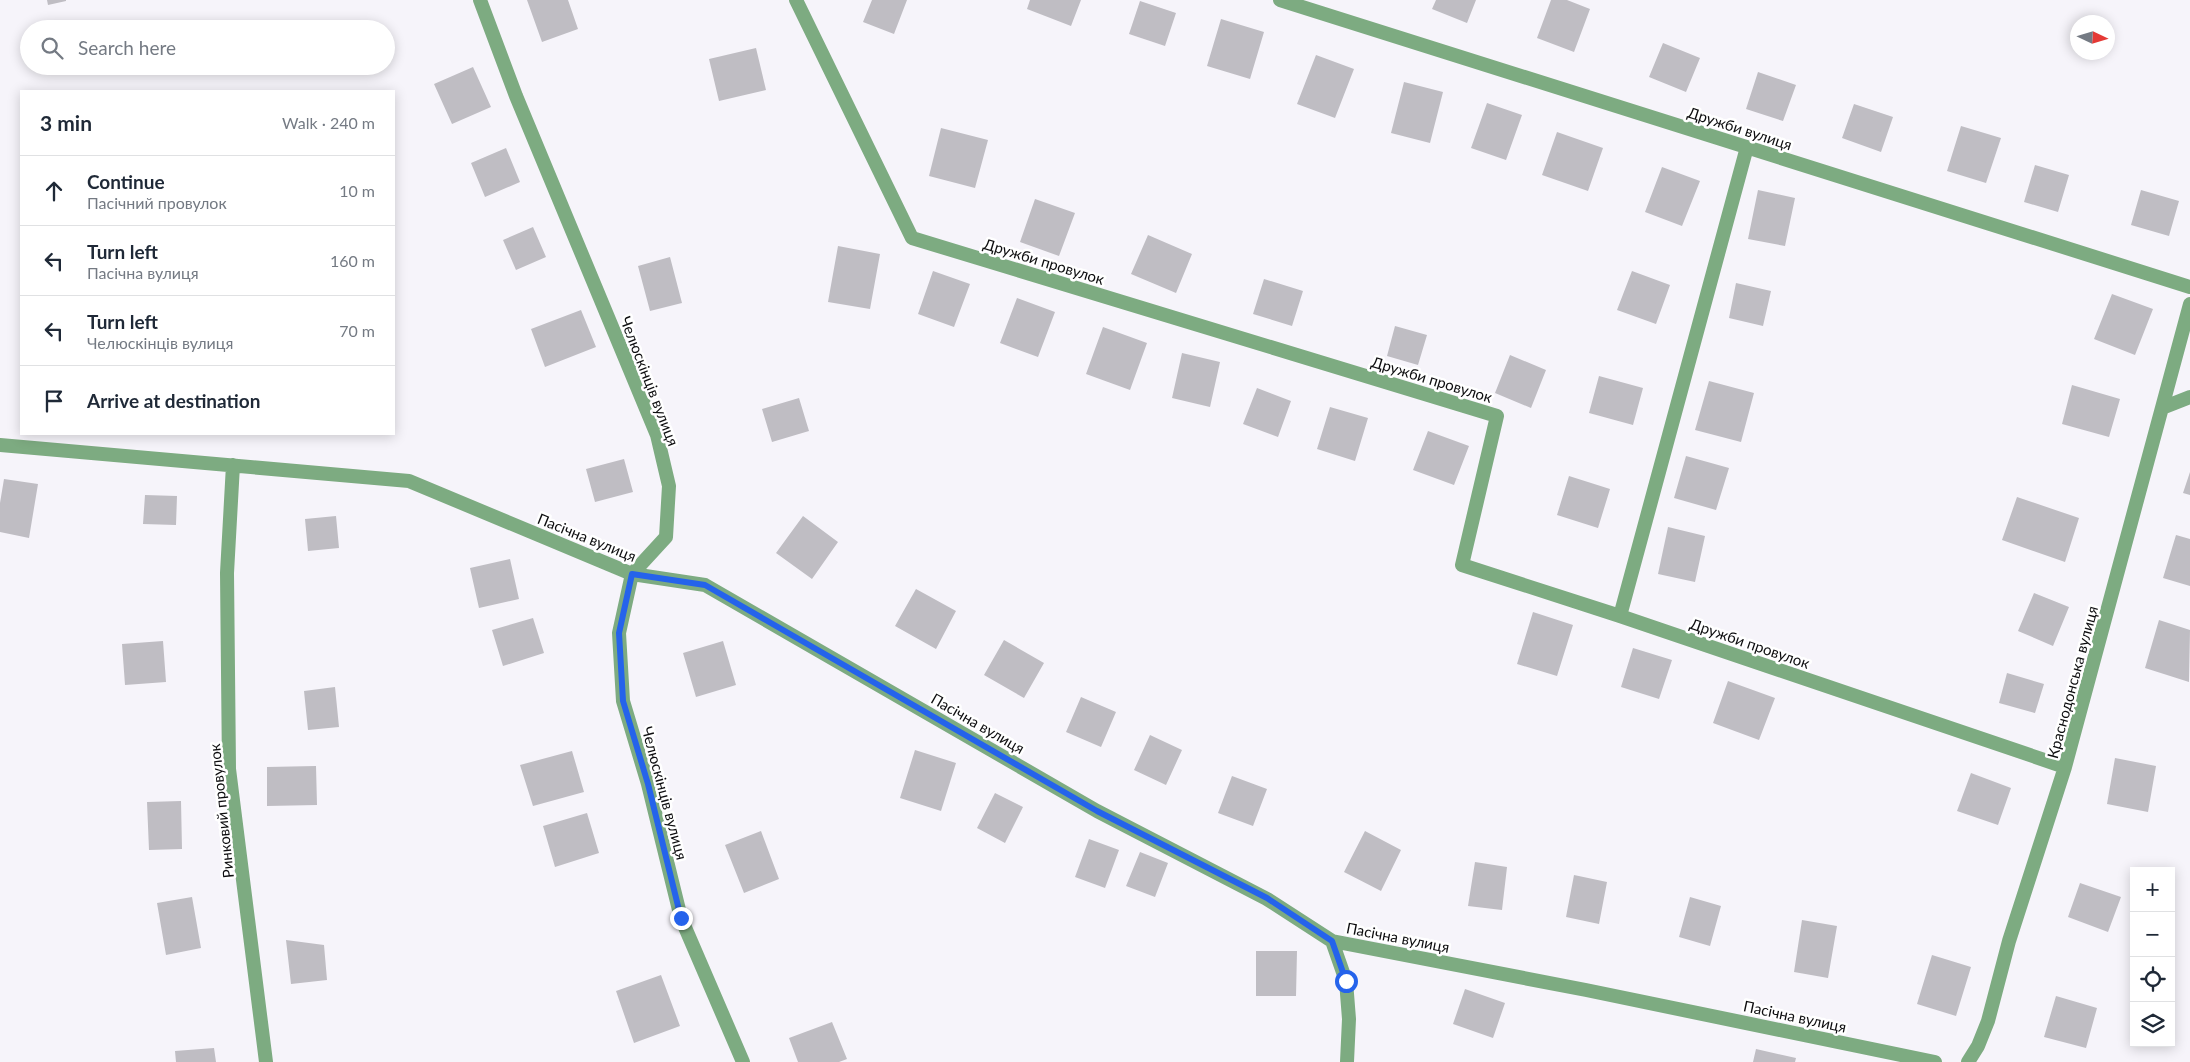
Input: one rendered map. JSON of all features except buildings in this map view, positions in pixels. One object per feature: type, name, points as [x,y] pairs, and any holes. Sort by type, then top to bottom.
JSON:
[{"type":"street","name":"Челюскінців вулиця","points":[[480,0],[516,96],[657,434],[669,486],[666,537],[632,574],[619,633],[623,701],[648,784],[681,918],[742,1062]]},
{"type":"street","name":"Дружби провулок","points":[[796,0],[912,238],[1497,416],[1462,565],[1620,616],[2065,767]]},
{"type":"street","name":"Дружби вулиця","points":[[1280,0],[2190,287]]},
{"type":"street","points":[[1620,616],[1747,148]]},
{"type":"street","name":"Краснодонська вулиця","points":[[1968,1062],[1978,1046],[1988,1021],[2010,941],[2065,767],[2190,304]]},
{"type":"street","points":[[2162,408],[2190,397]]},
{"type":"street","name":"Пасічна вулиця","points":[[0,445],[410,481],[632,574],[705,585],[1097,811],[1267,898],[1332,941],[1586,990],[1936,1062]]},
{"type":"street","name":"Ринковий провулок","points":[[233,465],[228,572],[230,769],[266,1062]]},
{"type":"street","points":[[1332,941],[1346,981],[1349,1019],[1347,1062]]},
{"type":"route","points":[[681,918],[648,784],[623,701],[619,633],[632,574],[705,585],[1097,811],[1267,898],[1332,941],[1346,981]]}]
